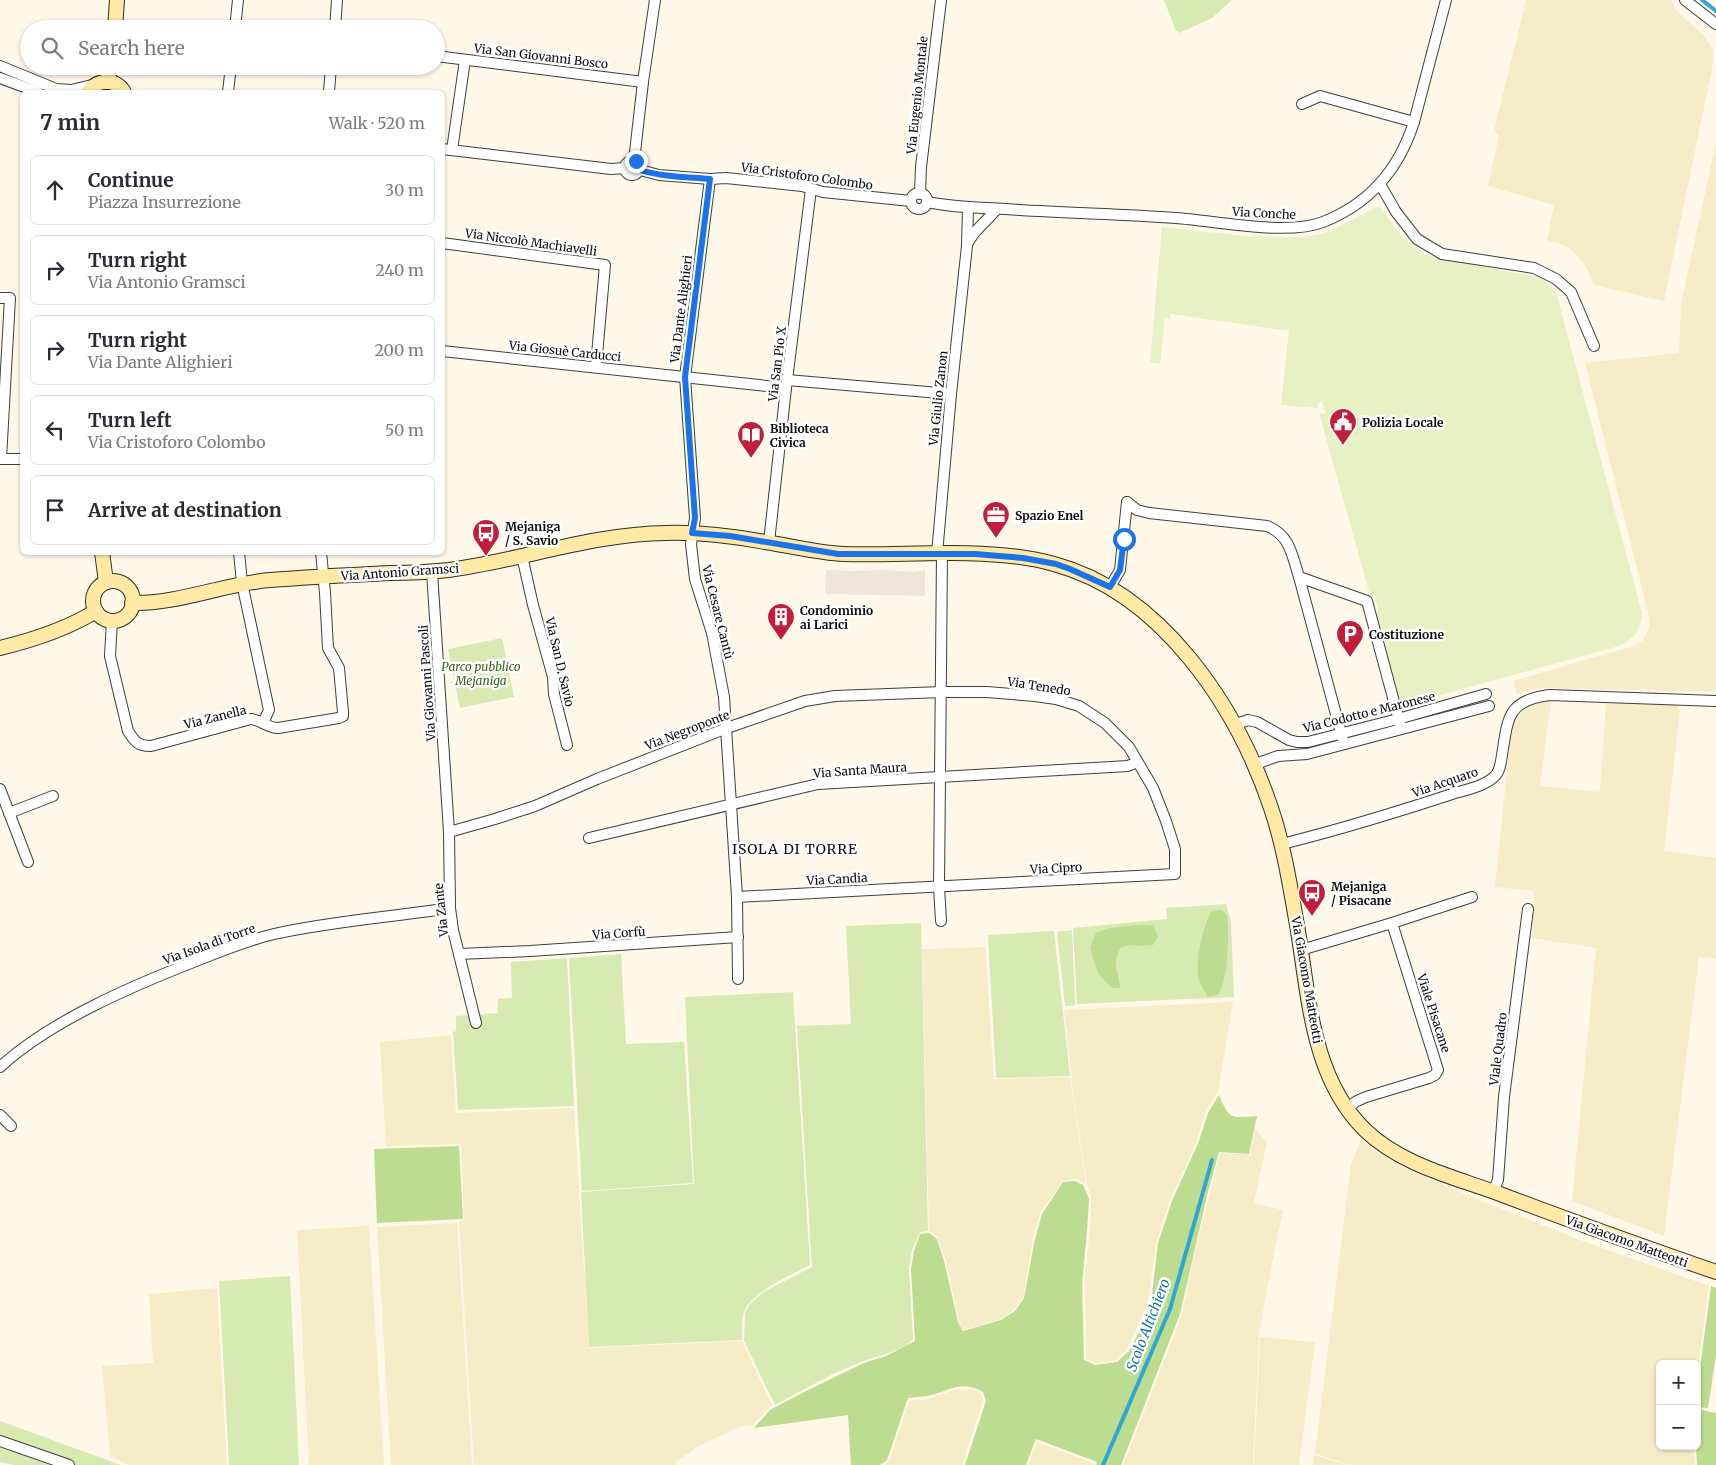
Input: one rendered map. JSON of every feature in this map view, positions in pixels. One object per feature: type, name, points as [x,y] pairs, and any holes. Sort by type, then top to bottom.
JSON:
[{"type":"main road","points":[[116,20],[117,0]]},
{"type":"main road","points":[[103,82],[106,75]]},
{"type":"main road","points":[[90,90],[103,82],[118,86],[122,90]]},
{"type":"main road","name":"Via Antonio Gramsci","points":[[132,603],[150,603],[242,583],[450,570],[612,537],[639,534],[692,533],[730,536],[838,554],[1008,556],[1038,560],[1070,569],[1110,587]]},
{"type":"main road","points":[[102,555],[106,582]]},
{"type":"main road","points":[[116,581],[125,585],[131,593],[132,603],[131,608],[123,617],[112,620],[104,618],[96,611],[93,605],[94,594],[106,582],[116,581]]},
{"type":"main road","name":"Via Giacomo Matteotti","points":[[1110,587],[1149,616],[1181,649],[1202,675],[1234,725],[1253,765],[1271,809],[1282,844],[1317,1042],[1333,1085],[1346,1108],[1363,1128],[1378,1142],[1414,1162],[1716,1272]]},
{"type":"main road","points":[[0,648],[55,631],[96,611]]},
{"type":"street","points":[[236,20],[238,0]]},
{"type":"street","points":[[336,20],[337,0]]},
{"type":"street","points":[[634,161],[655,0]]},
{"type":"street","name":"Via Eugenio Montale","points":[[923,198],[926,120],[941,0]]},
{"type":"street","name":"Via Conche","points":[[968,207],[1177,218],[1227,224],[1297,227],[1322,222],[1338,216],[1358,205],[1380,184],[1401,154],[1408,140],[1446,0]]},
{"type":"street","points":[[1685,0],[1716,24]]},
{"type":"street","name":"Via San Giovanni Bosco","points":[[445,57],[643,82]]},
{"type":"street","points":[[447,149],[465,60]]},
{"type":"street","points":[[0,66],[20,74]]},
{"type":"street","points":[[22,75],[56,89],[71,90],[103,82]]},
{"type":"street","points":[[228,90],[230,75]]},
{"type":"street","points":[[329,90],[330,75]]},
{"type":"street","points":[[0,78],[33,90]]},
{"type":"street","points":[[1302,104],[1320,96],[1414,122]]},
{"type":"street","name":"Via Cristoforo Colombo","points":[[447,149],[611,169],[625,168],[626,173],[633,176],[640,170],[659,175],[710,179],[726,178],[802,186],[823,192],[911,201],[915,194],[923,198]]},
{"type":"street","points":[[625,168],[628,162],[634,161],[640,165],[640,170]]},
{"type":"street","name":"Via Dante Alighieri","points":[[692,533],[695,518],[685,376],[710,179]]},
{"type":"street","points":[[1380,184],[1396,212],[1417,240],[1442,254],[1534,268],[1556,279],[1571,292],[1594,346]]},
{"type":"street","name":"Via San Pio X","points":[[769,542],[786,384],[812,189]]},
{"type":"street","points":[[923,198],[968,207]]},
{"type":"street","name":"Via Giulio Zanon","points":[[942,692],[940,554],[951,394],[967,246],[968,207]]},
{"type":"street","name":"Via Giulio Zanon","points":[[967,246],[974,233],[997,209]]},
{"type":"street","name":"Via Niccolò Machiavelli","points":[[445,243],[605,266],[596,366]]},
{"type":"street","points":[[0,298],[10,298],[0,459],[20,459]]},
{"type":"street","name":"Via Giosuè Carducci","points":[[445,351],[685,376],[951,394]]},
{"type":"street","points":[[1110,587],[1120,570],[1128,502],[1137,510],[1149,513],[1267,526],[1277,530],[1288,544],[1299,577],[1342,739]]},
{"type":"street","name":"Via Cesare Cantù","points":[[692,533],[690,544],[695,579],[712,633],[724,697],[726,728]]},
{"type":"street","points":[[239,555],[242,583],[269,710],[263,722]]},
{"type":"street","points":[[321,555],[323,577]]},
{"type":"street","name":"Via San D. Savio","points":[[522,556],[533,606],[553,677],[554,694],[567,745]]},
{"type":"street","name":"Via Giovanni Pascoli","points":[[432,572],[447,793]]},
{"type":"street","name":"Via Zanella","points":[[112,620],[110,656],[128,731],[134,740],[142,746],[151,746],[251,719],[263,722],[271,728],[278,728],[343,716],[339,668],[328,648],[323,577]]},
{"type":"street","points":[[1299,577],[1367,601],[1400,724]]},
{"type":"street","points":[[940,920],[940,701],[942,692]]},
{"type":"street","name":"Via Negroponte","points":[[449,832],[495,820],[535,806],[596,779],[726,728],[813,700],[835,696],[942,692]]},
{"type":"street","name":"Via Tenedo","points":[[942,692],[987,692],[1035,696],[1078,706],[1105,723],[1129,747],[1153,788],[1175,848],[1175,874]]},
{"type":"street","name":"Via Codotto e Maronese","points":[[1400,724],[1486,694]]},
{"type":"street","name":"Via Acquaro","points":[[1282,844],[1420,804],[1484,783],[1496,776],[1500,767],[1508,721],[1512,711],[1528,700],[1550,695],[1716,701]]},
{"type":"street","name":"Via Codotto e Maronese","points":[[1253,765],[1273,757],[1307,754],[1342,739],[1400,724],[1489,706]]},
{"type":"street","name":"Via Codotto e Maronese","points":[[1234,725],[1248,720],[1257,722],[1296,742],[1342,739]]},
{"type":"street","points":[[726,728],[737,897],[738,979]]},
{"type":"street","name":"Via Santa Maura","points":[[589,838],[818,784],[1128,766],[1137,762]]},
{"type":"street","points":[[0,789],[28,862]]},
{"type":"street","name":"Via Zante","points":[[447,793],[450,908],[453,930],[476,1023]]},
{"type":"street","points":[[9,813],[53,796]]},
{"type":"street","name":"Via Cipro","points":[[939,887],[1175,874]]},
{"type":"street","name":"Via Candia","points":[[737,897],[939,887]]},
{"type":"street","points":[[1301,950],[1392,924],[1472,897]]},
{"type":"street","name":"Via Isola di Torre","points":[[0,1067],[33,1042],[98,1004],[158,976],[224,950],[271,935],[299,929],[450,908]]},
{"type":"street","name":"Viale Quadro","points":[[1493,1192],[1498,1180],[1504,1097],[1528,910]]},
{"type":"street","name":"Viale Pisacane","points":[[1346,1108],[1366,1097],[1429,1078],[1435,1075],[1438,1070],[1392,924]]},
{"type":"street","name":"Via Corfù","points":[[459,954],[738,937]]},
{"type":"street","points":[[0,1115],[12,1126]]},
{"type":"street","points":[[0,1441],[69,1465]]},
{"type":"shaded area","points":[[1526,0],[1671,0],[1676,10],[1704,36],[1713,49],[1713,64],[1664,301],[1594,285],[1586,267],[1577,255],[1564,245],[1547,240],[1554,205],[1488,186],[1499,135],[1494,131]]},
{"type":"shaded area","points":[[1716,142],[1716,692],[1541,688],[1517,694],[1513,681],[1630,647],[1642,641],[1648,631],[1650,620],[1585,363],[1679,353],[1681,304]]},
{"type":"shaded area","points":[[826,570],[915,572],[925,570],[925,596],[825,594]]},
{"type":"shaded area","points":[[1551,700],[1540,786],[1600,792],[1606,702],[1676,705],[1680,711],[1664,851],[1716,858],[1716,958],[1699,957],[1664,1236],[1572,1201],[1596,948],[1532,938],[1534,891],[1495,887],[1512,721],[1521,709],[1529,705]]},
{"type":"shaded area","points":[[985,947],[994,1079],[1070,1077],[1086,1184],[1076,1179],[1063,1181],[1040,1213],[1033,1238],[1023,1297],[1014,1310],[1001,1319],[963,1330],[959,1322],[946,1261],[938,1238],[929,1231],[922,949]]},
{"type":"shaded area","points":[[1233,1002],[1218,1092],[1205,1112],[1197,1141],[1170,1200],[1156,1243],[1148,1303],[1127,1349],[1116,1360],[1095,1363],[1086,1359],[1085,1275],[1091,1198],[1087,1184],[1073,1093],[1064,1010]]},
{"type":"shaded area","points":[[451,1035],[456,1113],[574,1108],[589,1348],[742,1341],[772,1405],[752,1425],[739,1427],[699,1446],[676,1462],[675,1465],[474,1465],[459,1221],[464,1220],[461,1144],[386,1146],[380,1042]]},
{"type":"shaded area","points":[[1255,1129],[1267,1142],[1254,1203],[1283,1210],[1259,1336],[1253,1465],[1123,1465],[1182,1315],[1192,1264],[1220,1153],[1250,1155]]},
{"type":"shaded area","points":[[1361,1139],[1376,1152],[1407,1169],[1479,1200],[1580,1240],[1709,1286],[1699,1360],[1656,1360],[1656,1450],[1693,1450],[1695,1465],[1351,1465],[1315,1454],[1351,1164]]},
{"type":"shaded area","points":[[457,1223],[472,1465],[391,1465],[377,1227]]},
{"type":"shaded area","points":[[369,1226],[384,1465],[309,1465],[297,1230]]},
{"type":"shaded area","points":[[217,1288],[227,1465],[129,1465],[110,1456],[102,1366],[153,1363],[149,1294]]},
{"type":"shaded area","points":[[1260,1337],[1315,1342],[1299,1465],[1254,1465]]},
{"type":"shaded area","points":[[972,1389],[981,1394],[983,1401],[962,1465],[885,1465],[889,1462],[909,1401],[928,1399],[954,1390]]},
{"type":"shaded area","points":[[1037,1442],[1095,1464],[1095,1465],[1028,1465]]},
{"type":"shaded area","points":[[1314,1455],[1347,1465],[1313,1465]]},
{"type":"green space","points":[[1164,0],[1232,0],[1212,18],[1179,33],[1176,31]]},
{"type":"green space","points":[[1379,206],[1403,237],[1426,254],[1435,258],[1538,277],[1556,292],[1642,613],[1636,633],[1619,646],[1400,706],[1376,614],[1378,609],[1374,595],[1370,595],[1319,413],[1326,414],[1322,401],[1319,402],[1317,408],[1281,405],[1289,331],[1171,314],[1170,319],[1165,318],[1160,364],[1150,362],[1162,227],[1244,236],[1302,237],[1326,233]]},
{"type":"green space","name":"Parco pubblico Mejaniga","points":[[502,638],[514,697],[460,708],[448,649]]},
{"type":"green space","points":[[1226,904],[1231,922],[1234,997],[1077,1004],[1073,928],[1167,919],[1166,908]]},
{"type":"green space","points":[[1222,910],[1227,915],[1228,923],[1226,968],[1222,988],[1218,995],[1208,997],[1198,975],[1200,946],[1205,926],[1212,911]]},
{"type":"green space","points":[[921,923],[928,1231],[920,1232],[912,1250],[909,1268],[913,1340],[896,1350],[840,1371],[775,1405],[744,1341],[745,1312],[750,1304],[765,1291],[812,1267],[797,1026],[851,1024],[846,926]]},
{"type":"green space","points":[[1153,925],[1158,936],[1153,945],[1121,947],[1116,958],[1120,988],[1112,988],[1098,973],[1090,948],[1096,933],[1110,928]]},
{"type":"green space","points":[[1072,930],[1075,1005],[1065,1006],[1057,932]]},
{"type":"green space","points":[[1054,931],[1070,1076],[996,1078],[988,935]]},
{"type":"green space","points":[[621,954],[626,1044],[684,1042],[693,1183],[582,1191],[569,958]]},
{"type":"green space","points":[[567,958],[574,1106],[458,1110],[453,1032],[456,1031],[456,1016],[498,1013],[498,999],[512,998],[511,962]]},
{"type":"green space","points":[[793,992],[810,1265],[772,1285],[754,1298],[744,1312],[742,1319],[742,1340],[589,1347],[581,1192],[694,1184],[685,997]]},
{"type":"green space","points":[[1219,1095],[1232,1116],[1257,1116],[1249,1154],[1219,1152],[1180,1314],[1121,1465],[1096,1465],[1097,1462],[1036,1439],[1026,1465],[965,1465],[986,1401],[983,1392],[975,1388],[961,1386],[927,1396],[908,1398],[887,1460],[880,1465],[851,1465],[848,1415],[754,1428],[770,1410],[864,1363],[886,1356],[915,1341],[911,1269],[914,1251],[920,1234],[929,1233],[937,1239],[958,1322],[963,1331],[1001,1320],[1015,1311],[1024,1298],[1035,1239],[1042,1214],[1063,1182],[1075,1181],[1083,1185],[1089,1199],[1082,1285],[1084,1360],[1095,1365],[1117,1362],[1129,1351],[1151,1302],[1158,1243],[1172,1201],[1199,1141],[1208,1113]]},
{"type":"green space","points":[[459,1146],[463,1219],[377,1223],[374,1149]]},
{"type":"green space","points":[[290,1276],[299,1465],[229,1465],[219,1281]]},
{"type":"green space","points":[[1711,1286],[1716,1288],[1716,1355],[1708,1408],[1701,1407],[1701,1361]]},
{"type":"green space","points":[[1701,1410],[1716,1413],[1716,1465],[1697,1465],[1696,1450],[1701,1450]]},
{"type":"green space","points":[[0,1421],[121,1465],[13,1465],[1,1462]]},
{"type":"waterway","points":[[1702,0],[1716,11]]},
{"type":"waterway","name":"Scolo Altichiero","points":[[1103,1465],[1170,1309],[1212,1160]]},
{"type":"place","name":"Polizia Locale","points":[[1343,446]]},
{"type":"place","name":"Biblioteca Civica","points":[[751,459]]},
{"type":"place","name":"Spazio Enel","points":[[996,539]]},
{"type":"place","name":"Mejaniga / S. Savio","points":[[486,557]]},
{"type":"place","name":"Condominio ai Larici","points":[[781,641]]},
{"type":"place","name":"Costituzione","points":[[1350,658]]},
{"type":"place","name":"Mejaniga / Pisacane","points":[[1312,917]]},
{"type":"district","name":"ISOLA DI TORRE","points":[[795,849]]},
{"type":"route","points":[[636,161],[640,165],[640,170],[644,172],[710,179],[685,377],[695,518],[692,533],[730,536],[838,554],[975,554],[1008,556],[1056,564],[1110,587],[1120,570],[1124,539]]}]
